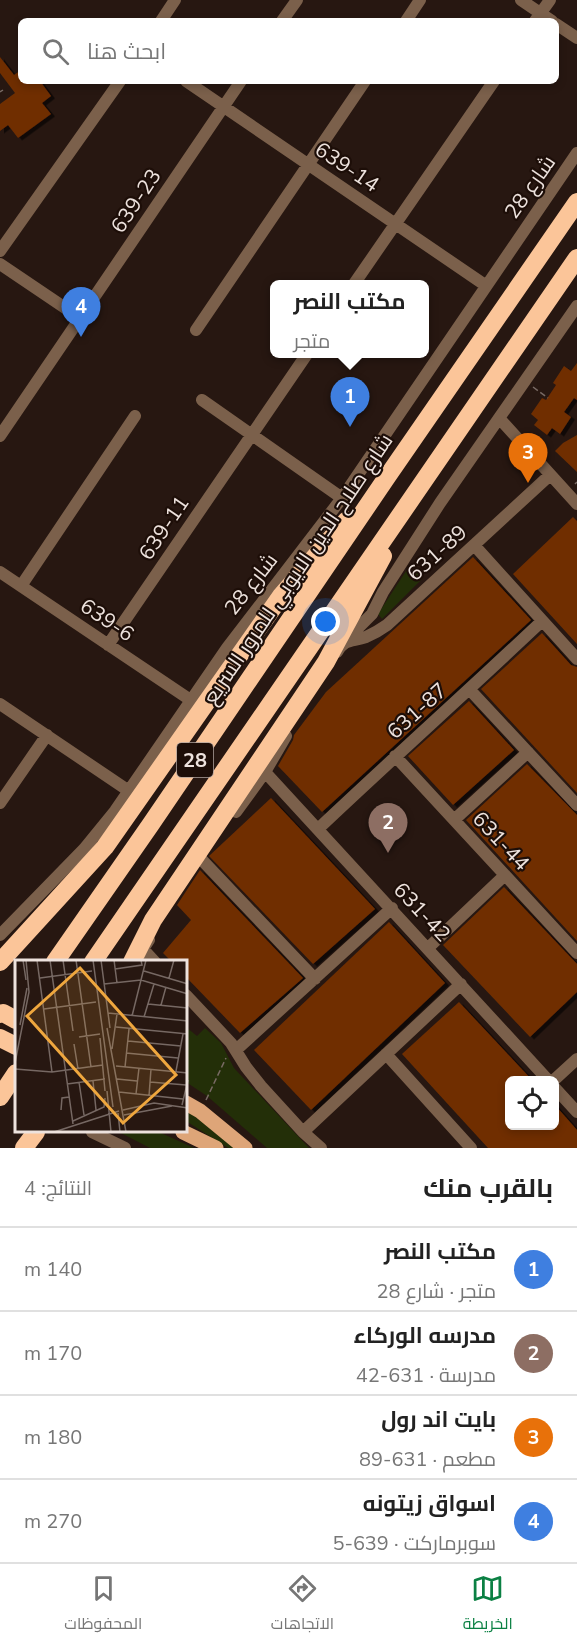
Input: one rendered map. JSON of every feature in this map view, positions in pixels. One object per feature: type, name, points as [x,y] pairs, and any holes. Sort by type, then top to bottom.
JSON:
[{"type":"highway","name":"شارع صلاح الدين الايوبي للمرور السريع","points":[[56,960],[577,202]]},
{"type":"highway","name":"28","points":[[94,960],[577,258]]},
{"type":"highway","points":[[0,962],[4,946],[105,847],[281,596],[316,554],[387,477]]},
{"type":"highway","points":[[137,956],[153,920],[326,662],[414,496]]},
{"type":"highway","points":[[0,1038],[15,1046]]},
{"type":"highway","points":[[0,1097],[15,1074]]},
{"type":"main road","points":[[188,1104],[200,1111],[245,1148]]},
{"type":"main road","points":[[187,1133],[216,1148]]},
{"type":"street","points":[[163,18],[175,0]]},
{"type":"street","points":[[284,18],[297,0]]},
{"type":"street","points":[[408,18],[420,0]]},
{"type":"street","points":[[521,0],[538,17],[550,0]]},
{"type":"street","points":[[559,26],[577,38]]},
{"type":"street","points":[[0,251],[118,84]]},
{"type":"street","name":"639-14","points":[[191,84],[485,285]]},
{"type":"street","name":"639-23","points":[[0,436],[239,84]]},
{"type":"street","points":[[196,330],[363,84]]},
{"type":"street","points":[[357,280],[492,84]]},
{"type":"street","name":"شارع 28","points":[[4,946],[100,831],[246,622],[342,498],[577,153]]},
{"type":"street","points":[[0,264],[80,318]]},
{"type":"street","points":[[326,662],[372,614],[392,577],[577,306]]},
{"type":"street","name":"639-11","points":[[108,645],[304,358]]},
{"type":"street","points":[[202,400],[342,498]]},
{"type":"street","points":[[21,586],[135,416]]},
{"type":"street","points":[[499,418],[577,504]]},
{"type":"street","name":"631-89","points":[[341,645],[351,640],[367,637],[387,625],[550,475]]},
{"type":"street","points":[[474,545],[577,659]]},
{"type":"street","name":"639-6","points":[[0,572],[192,701]]},
{"type":"street","name":"631-87","points":[[318,829],[542,621]]},
{"type":"street","points":[[137,956],[201,859],[265,772],[341,645]]},
{"type":"street","points":[[470,690],[577,805]]},
{"type":"street","points":[[0,704],[129,791]]},
{"type":"street","points":[[0,803],[47,735]]},
{"type":"street","points":[[454,820],[528,752]]},
{"type":"street","name":"631-44","points":[[395,756],[577,953]]},
{"type":"street","name":"631-42","points":[[265,772],[544,1076]]},
{"type":"street","points":[[201,859],[315,979]]},
{"type":"street","points":[[428,948],[505,875]]},
{"type":"street","points":[[236,1050],[392,908]]},
{"type":"street","points":[[303,1132],[461,984]]},
{"type":"street","points":[[188,997],[231,1043],[261,1086],[303,1132],[321,1148]]},
{"type":"street","points":[[386,1054],[471,1148]]},
{"type":"street","points":[[558,1076],[577,1059]]},
{"type":"street","points":[[559,1092],[577,1112]]},
{"type":"street","points":[[96,1133],[125,1148]]},
{"type":"path","points":[[524,382],[548,398]]},
{"type":"path","points":[[200,1111],[226,1058],[236,1050]]},
{"type":"green space","points":[[410,565],[423,578],[382,619],[378,614]]},
{"type":"green space","points":[[205,1028],[221,1043],[234,1068],[309,1148],[267,1148],[207,1096],[188,1083],[188,1029],[197,1036]]},
{"type":"green space","points":[[188,1111],[236,1148],[228,1148],[188,1122]]},
{"type":"green space","points":[[121,1133],[161,1133],[194,1148],[150,1148]]},
{"type":"building","points":[[0,57],[14,75],[18,72],[18,84],[42,84],[51,96],[42,103],[51,114],[18,138],[8,125],[0,131],[0,104],[15,93],[0,73]]},
{"type":"building","points":[[577,363],[577,400],[574,398],[564,412],[571,417],[560,434],[552,428],[547,435],[534,425],[538,420],[531,414],[542,398],[546,400],[556,385],[553,383],[564,366],[571,371]]},
{"type":"building","points":[[577,435],[577,472],[555,451]]},
{"type":"building","points":[[573,517],[577,521],[577,644],[513,574]]},
{"type":"building","points":[[473,557],[531,620],[322,812],[278,766],[294,735],[326,692]]},
{"type":"building","points":[[542,633],[571,665],[577,667],[577,793],[481,689]]},
{"type":"building","points":[[469,701],[514,750],[453,805],[408,756]]},
{"type":"building","points":[[527,764],[577,815],[577,941],[466,820]]},
{"type":"building","points":[[271,798],[375,909],[313,964],[209,856]]},
{"type":"building","points":[[200,870],[303,978],[240,1033],[188,979],[188,960],[170,960],[163,953],[191,920],[177,905]]},
{"type":"building","points":[[504,887],[577,964],[577,992],[530,1037],[443,945]]},
{"type":"building","points":[[389,922],[445,983],[311,1110],[254,1050]]},
{"type":"building","points":[[459,1002],[528,1076],[505,1076],[505,1130],[559,1130],[559,1110],[577,1130],[577,1148],[488,1148],[402,1054]]},
{"type":"place","name":"اسواق زيتونه","points":[[81,337]]},
{"type":"place","name":"مكتب النصر","points":[[350,427]]},
{"type":"place","name":"بايت اند رول","points":[[528,483]]},
{"type":"place","name":"مدرسه الوركاء","points":[[388,853]]}]
